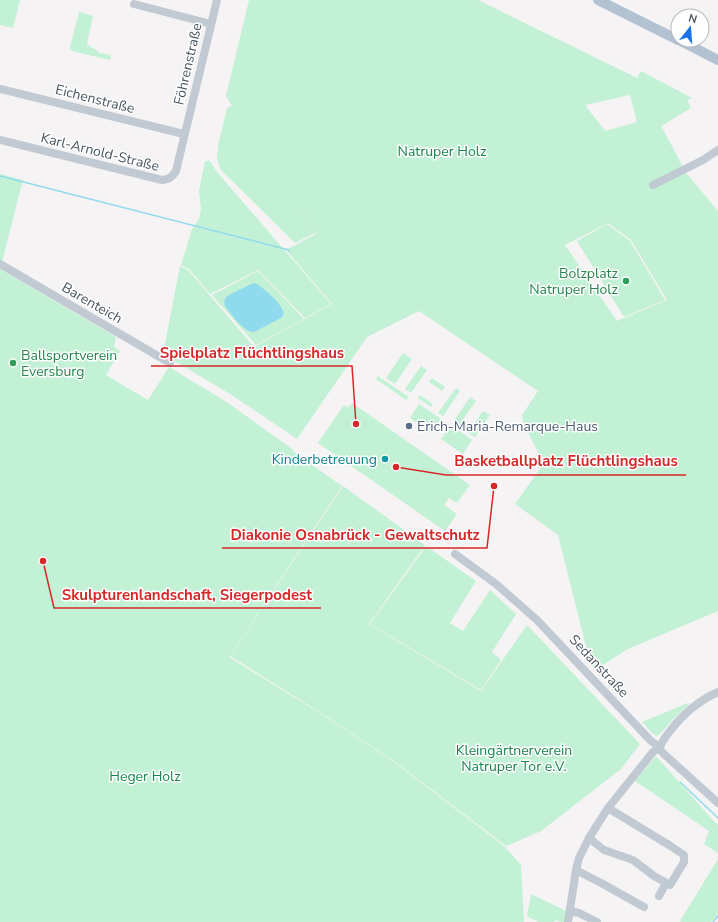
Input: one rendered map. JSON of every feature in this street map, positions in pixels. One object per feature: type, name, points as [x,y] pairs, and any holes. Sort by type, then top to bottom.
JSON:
[{"type":"main road","points":[[598,0],[670,36]]},
{"type":"main road","points":[[612,0],[670,29]]},
{"type":"main road","points":[[694,48],[718,60]]},
{"type":"street","name":"Föhrenstraße","points":[[184,134],[217,0]]},
{"type":"street","points":[[134,4],[211,24]]},
{"type":"street","name":"Eichenstraße","points":[[0,89],[184,134]]},
{"type":"street","name":"Karl-Arnold-Straße","points":[[0,140],[162,180],[169,180],[176,171],[184,134]]},
{"type":"street","points":[[653,185],[703,160],[718,150]]},
{"type":"street","name":"Barenteich","points":[[0,264],[170,363]]},
{"type":"street","name":"Sedanstraße","points":[[455,554],[496,584],[537,620],[651,741],[660,747],[660,750],[664,754],[718,803]]},
{"type":"street","points":[[568,922],[579,858],[589,838],[608,808],[653,752],[660,747],[662,740],[675,724],[698,703],[718,692]]},
{"type":"street","points":[[589,838],[604,850],[633,860],[654,876],[670,885],[684,862],[684,855],[608,808]]},
{"type":"street","points":[[576,870],[644,907]]},
{"type":"street","points":[[659,896],[666,883]]},
{"type":"street","points":[[570,911],[579,913],[597,922]]},
{"type":"green space","points":[[0,0],[20,0],[13,28],[0,25]]},
{"type":"green space","name":"Natruper Holz","points":[[249,0],[478,0],[637,78],[641,71],[692,98],[687,100],[691,108],[661,126],[687,174],[718,211],[718,611],[628,649],[595,670],[591,666],[558,535],[515,504],[542,466],[538,452],[524,425],[522,415],[538,391],[419,311],[367,337],[297,439],[230,394],[163,354],[180,266],[189,271],[254,347],[332,304],[286,250],[316,234],[301,210],[315,233],[295,243],[220,169],[217,159],[218,145],[227,108],[232,106],[226,96]],"holes":[[[630,95],[637,122],[605,131],[585,105]],[[608,223],[631,240],[667,300],[617,321],[565,245]]]},
{"type":"green space","points":[[79,12],[93,16],[87,44],[100,53],[111,55],[110,60],[72,51],[70,48]]},
{"type":"green space","points":[[205,161],[210,161],[217,172],[331,304],[305,318],[258,270],[210,294],[190,270],[181,265],[192,229],[199,219],[201,209],[199,191]]},
{"type":"green space","points":[[0,174],[23,180],[2,262],[0,261]]},
{"type":"green space","points":[[607,224],[630,241],[665,300],[624,317],[577,241]]},
{"type":"green space","name":"Heger Holz","points":[[0,269],[116,337],[114,347],[120,351],[106,375],[148,400],[169,367],[225,401],[342,486],[229,657],[323,715],[394,762],[504,846],[521,865],[524,922],[0,922]]},
{"type":"green space","points":[[258,271],[304,319],[256,345],[212,295]]},
{"type":"green space","points":[[403,353],[412,359],[395,384],[386,378]]},
{"type":"green space","points":[[421,366],[427,370],[411,393],[405,389]]},
{"type":"green space","points":[[378,376],[409,397],[406,400],[376,379]]},
{"type":"green space","points":[[432,378],[445,387],[442,391],[429,382]]},
{"type":"green space","points":[[456,388],[460,391],[443,416],[438,413]]},
{"type":"green space","points":[[420,395],[433,404],[431,407],[418,398]]},
{"type":"green space","points":[[470,397],[476,401],[459,425],[454,421]]},
{"type":"green space","points":[[352,403],[470,485],[457,503],[449,498],[444,505],[457,514],[445,531],[318,443],[344,405],[348,408]]},
{"type":"green space","points":[[419,404],[441,419],[431,433],[410,418]]},
{"type":"green space","points":[[483,411],[490,415],[475,437],[468,433]]},
{"type":"green space","points":[[451,425],[472,440],[463,454],[441,439]]},
{"type":"green space","name":"Kleingärtnerverein Natruper Tor e.V.","points":[[343,486],[425,545],[369,624],[481,691],[527,625],[640,744],[621,769],[541,831],[506,846],[395,762],[230,656]]},
{"type":"green space","points":[[426,546],[476,581],[450,623],[463,631],[490,590],[516,614],[492,652],[501,660],[481,690],[370,624]]},
{"type":"green space","points":[[688,703],[689,704],[658,736],[654,735],[642,722]]},
{"type":"green space","points":[[656,756],[718,825],[718,853],[704,844],[709,831],[635,781]]},
{"type":"green space","points":[[718,859],[718,915],[711,922],[681,922],[680,921]]},
{"type":"green space","points":[[531,894],[566,911],[565,922],[555,920],[554,922],[538,922],[527,916]]},
{"type":"water","points":[[255,283],[280,305],[283,316],[254,332],[241,326],[225,306],[224,302],[227,296]]},
{"type":"waterway","points":[[0,176],[289,250]]},
{"type":"waterway","points":[[680,782],[718,818]]},
{"type":"waterway","points":[[713,922],[718,916]]},
{"type":"place","name":"Bolzplatz Natruper Holz","points":[[626,281]]},
{"type":"place","name":"Ballsportverein Eversburg","points":[[13,363]]},
{"type":"place","name":"Spielplatz Flüchtlingshaus","points":[[356,424]]},
{"type":"place","name":"Erich-Maria-Remarque-Haus","points":[[409,426]]},
{"type":"place","name":"Kinderbetreuung","points":[[385,459]]},
{"type":"place","name":"Basketballplatz Flüchtlingshaus","points":[[396,467]]},
{"type":"place","name":"Diakonie Osnabrück - Gewaltschutz","points":[[494,486]]},
{"type":"place","name":"Skulpturenlandschaft, Siegerpodest","points":[[43,561]]}]
